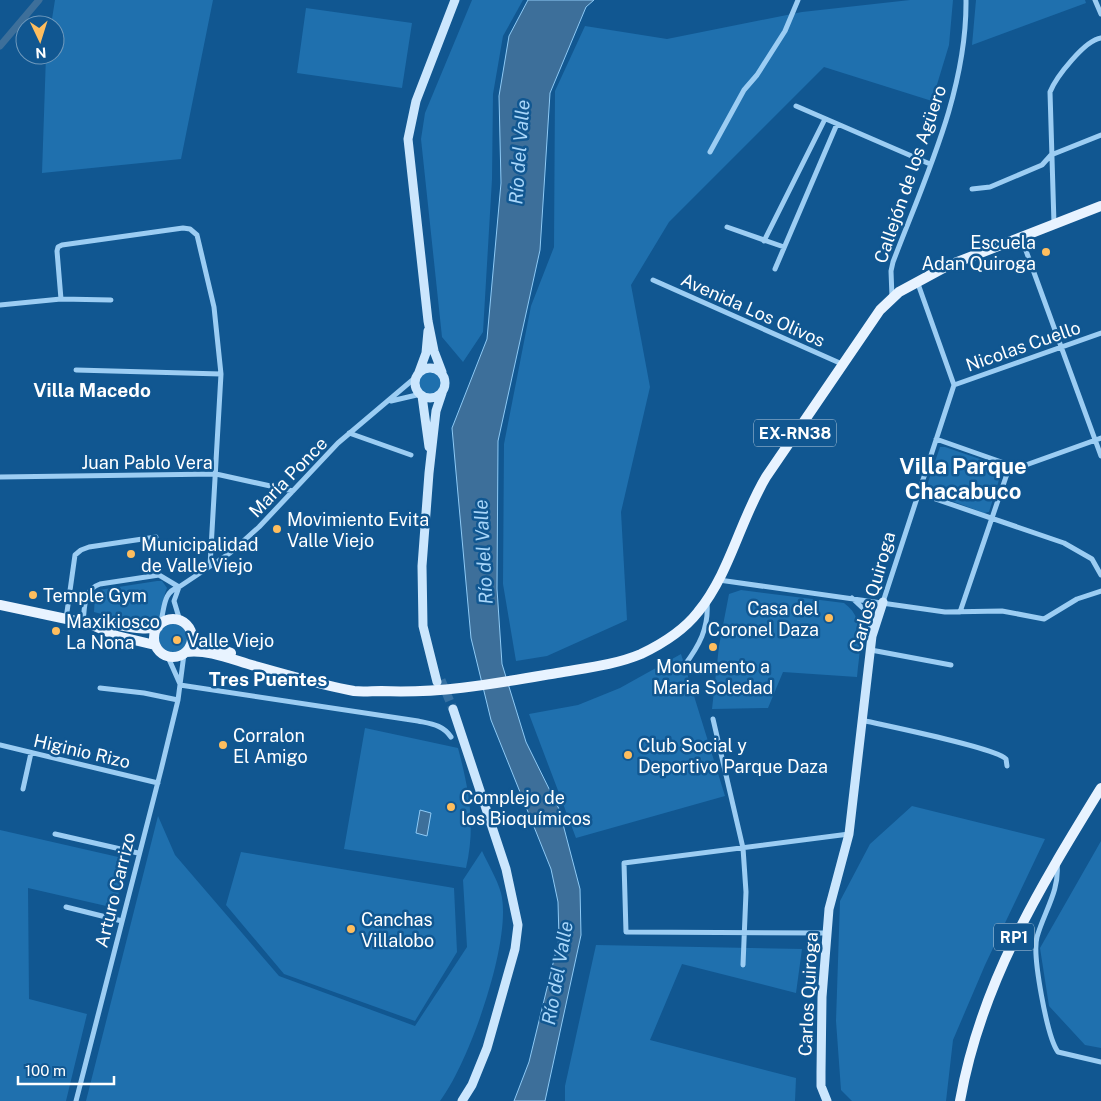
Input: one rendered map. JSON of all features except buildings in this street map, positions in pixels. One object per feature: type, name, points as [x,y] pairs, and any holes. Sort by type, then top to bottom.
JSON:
[{"type":"main road","points":[[439,680],[425,638],[422,609],[423,534],[436,411],[446,383],[436,358],[428,321],[408,139],[416,101],[454,0]]},
{"type":"main road","name":"EX-RN38","points":[[168,657],[202,651],[287,675],[356,691],[411,693],[529,678],[601,665],[640,654],[672,636],[698,612],[707,600],[719,580],[759,488],[842,364],[880,310],[892,298],[917,281],[1101,206]]},
{"type":"main road","points":[[428,321],[426,353],[417,375],[416,388],[421,395],[428,426],[430,467]]},
{"type":"main road","points":[[417,375],[431,367],[442,372]]},
{"type":"main road","points":[[421,395],[433,398],[442,393]]},
{"type":"main road","name":"Carlos Quiroga","points":[[827,1101],[821,1086],[820,1072],[826,934],[831,896],[849,834],[872,636],[883,602]]},
{"type":"main road","points":[[0,605],[87,623],[117,636],[155,645]]},
{"type":"main road","points":[[87,623],[102,622],[142,629],[159,626],[170,620],[180,621]]},
{"type":"main road","name":"EX-RN38","points":[[180,621],[197,640],[234,654],[382,692]]},
{"type":"main road","points":[[159,626],[154,634],[155,645],[162,654],[168,657]]},
{"type":"main road","points":[[185,653],[190,647],[192,636]]},
{"type":"main road","points":[[452,711],[506,869],[518,925],[516,949],[487,1048],[472,1086],[462,1101]]},
{"type":"main road","name":"RP1","points":[[960,1101],[972,1049],[995,979],[1020,924],[1101,788]]},
{"type":"street","points":[[710,152],[740,95],[785,31],[798,0]]},
{"type":"street","name":"Callejón de los Agüero","points":[[892,298],[891,271],[893,262],[951,105],[963,43],[966,0]]},
{"type":"street","points":[[1096,0],[1101,14]]},
{"type":"street","points":[[1054,224],[1050,92],[1054,83],[1088,43],[1101,38]]},
{"type":"street","points":[[796,106],[930,164]]},
{"type":"street","points":[[764,241],[825,119]]},
{"type":"street","points":[[775,269],[837,124]]},
{"type":"street","points":[[972,189],[990,187],[1042,165],[1051,155],[1101,135]]},
{"type":"street","points":[[727,227],[784,247]]},
{"type":"street","points":[[61,299],[58,247],[182,228],[190,229],[197,235],[214,307],[221,374],[210,566]]},
{"type":"street","points":[[1021,237],[1061,348],[1098,439],[1101,456]]},
{"type":"street","name":"Avenida Los Olivos","points":[[653,280],[842,364]]},
{"type":"street","points":[[917,281],[954,385]]},
{"type":"street","points":[[0,305],[61,299],[111,300]]},
{"type":"street","name":"Nicolas Cuello","points":[[954,385],[1101,333]]},
{"type":"street","points":[[76,370],[221,374]]},
{"type":"street","name":"María Ponce","points":[[159,626],[167,595],[172,589],[179,587],[230,553],[252,533],[349,433],[390,401],[417,375]]},
{"type":"street","name":"Carlos Quiroga","points":[[883,602],[954,385]]},
{"type":"street","name":"María Ponce","points":[[390,401],[421,395]]},
{"type":"street","points":[[349,433],[411,455]]},
{"type":"street","points":[[936,439],[1010,465],[1023,466],[1098,439]]},
{"type":"street","points":[[960,612],[1010,465]]},
{"type":"street","name":"Juan Pablo Vera","points":[[0,477],[216,474],[293,491]]},
{"type":"street","points":[[918,493],[1064,543],[1086,554],[1096,564],[1101,575]]},
{"type":"street","points":[[66,619],[75,555],[89,547],[156,537]]},
{"type":"street","points":[[87,623],[87,593],[92,587],[100,584],[159,575],[179,587],[174,602],[180,621]]},
{"type":"street","points":[[719,580],[851,597],[927,610],[960,612],[1002,611],[1044,619],[1077,599],[1101,592]]},
{"type":"street","points":[[851,597],[867,612],[872,636]]},
{"type":"street","points":[[684,666],[697,649],[706,629],[707,600]]},
{"type":"street","points":[[870,650],[951,665]]},
{"type":"street","name":"Arturo Carrizo","points":[[76,1101],[138,853],[158,784],[178,700],[185,653]]},
{"type":"street","points":[[168,657],[180,685],[439,726],[451,737]]},
{"type":"street","points":[[100,688],[144,693],[178,700]]},
{"type":"street","points":[[713,719],[743,848],[746,892],[744,965]]},
{"type":"street","points":[[861,720],[953,741],[999,754],[1006,759],[1007,766]]},
{"type":"street","name":"Higinio Rizo","points":[[0,746],[158,784]]},
{"type":"street","points":[[23,790],[31,753]]},
{"type":"street","points":[[55,834],[138,853]]},
{"type":"street","points":[[826,934],[626,932],[624,863],[849,834]]},
{"type":"street","points":[[1057,860],[1056,885],[1035,948],[1044,1005],[1058,1052],[1101,1062]]},
{"type":"street","points":[[66,907],[122,921]]},
{"type":"shaded area","points":[[55,0],[213,0],[181,159],[42,173],[46,65],[65,65],[65,15],[53,15]]},
{"type":"shaded area","points":[[472,0],[523,0],[503,36],[493,94],[492,179],[483,332],[463,362],[442,337],[421,139],[425,113]]},
{"type":"shaded area","points":[[910,0],[953,0],[949,45],[932,101],[824,67],[669,222],[631,285],[650,387],[621,512],[627,620],[547,656],[516,661],[503,584],[504,444],[531,306],[554,247],[555,91],[585,26],[667,39],[802,12]]},
{"type":"shaded area","points":[[976,0],[1085,0],[1086,3],[972,45]]},
{"type":"shaded area","points":[[306,8],[412,23],[402,88],[297,73]]},
{"type":"shaded area","points":[[430,370],[439,374],[443,383],[439,392],[430,396],[421,392],[417,383],[421,374]]},
{"type":"shaded area","points":[[940,447],[945,447],[1003,467],[989,512],[984,513],[925,491]]},
{"type":"shaded area","points":[[162,581],[167,588],[160,616],[155,624],[123,623],[117,618],[94,612],[95,595],[99,590]]},
{"type":"shaded area","points":[[741,590],[844,603],[852,610],[859,627],[860,647],[857,677],[783,672],[768,708],[712,709],[719,646],[729,594]]},
{"type":"shaded area","points":[[173,624],[183,628],[187,638],[183,648],[173,652],[163,648],[159,638],[163,628]]},
{"type":"shaded area","name":"Club Social y Deportivo Parque Daza","points":[[681,654],[725,796],[576,838],[529,714],[578,705],[620,688]]},
{"type":"shaded area","name":"Complejo de los Bioquímicos","points":[[365,728],[458,748],[468,793],[471,822],[471,837],[466,868],[344,849]]},
{"type":"shaded area","points":[[912,806],[1045,839],[985,965],[953,1040],[946,1101],[852,1101],[841,1090],[836,1021],[840,901],[870,844]]},
{"type":"shaded area","points":[[158,816],[175,855],[279,976],[415,1026],[467,947],[463,880],[482,851],[501,893],[503,914],[501,940],[495,969],[475,1031],[451,1083],[440,1101],[86,1101]]},
{"type":"shaded area","points":[[0,830],[127,859],[115,908],[28,888],[29,999],[87,1014],[66,1101],[0,1101]]},
{"type":"shaded area","points":[[1101,841],[1101,1048],[1085,1045],[1049,1006],[1040,948]]},
{"type":"shaded area","name":"Canchas Villalobo","points":[[241,852],[454,888],[457,952],[415,1021],[284,974],[226,905]]},
{"type":"shaded area","points":[[596,945],[802,949],[796,993],[682,964],[650,1040],[796,1078],[795,1101],[565,1101],[565,1086]]},
{"type":"water","name":"Río del Valle","points":[[528,0],[594,0],[586,7],[550,93],[540,250],[498,441],[497,589],[502,664],[526,742],[559,809],[580,889],[581,935],[545,1101],[514,1101],[529,1062],[559,939],[558,902],[551,869],[491,720],[471,638],[452,428],[487,339],[501,183],[499,96],[509,36]]},
{"type":"water","points":[[420,810],[431,813],[427,836],[416,833]]},
{"type":"waterway","points":[[0,46],[39,0]]},
{"type":"tunnel","points":[[441,680],[453,709]]},
{"type":"place","name":"Escuela Adan Quiroga","points":[[1046,252]]},
{"type":"place","name":"Movimiento Evita Valle Viejo","points":[[277,529]]},
{"type":"place","name":"Municipalidad de Valle Viejo","points":[[131,554]]},
{"type":"place","name":"Temple Gym","points":[[33,595]]},
{"type":"place","name":"Casa del Coronel Daza","points":[[829,618]]},
{"type":"place","name":"Maxikiosco La Nona","points":[[56,631]]},
{"type":"place","name":"Valle Viejo","points":[[177,640]]},
{"type":"place","name":"Monumento a Maria Soledad","points":[[713,647]]},
{"type":"place","name":"Corralon El Amigo","points":[[223,745]]},
{"type":"place","name":"Club Social y Deportivo Parque Daza","points":[[628,755]]},
{"type":"place","name":"Complejo de los Bioquímicos","points":[[451,807]]},
{"type":"place","name":"Canchas Villalobo","points":[[351,929]]},
{"type":"district","name":"Villa Macedo","points":[[92,390]]},
{"type":"district","name":"Villa Parque Chacabuco","points":[[963,478]]},
{"type":"district","name":"Tres Puentes","points":[[268,679]]}]
